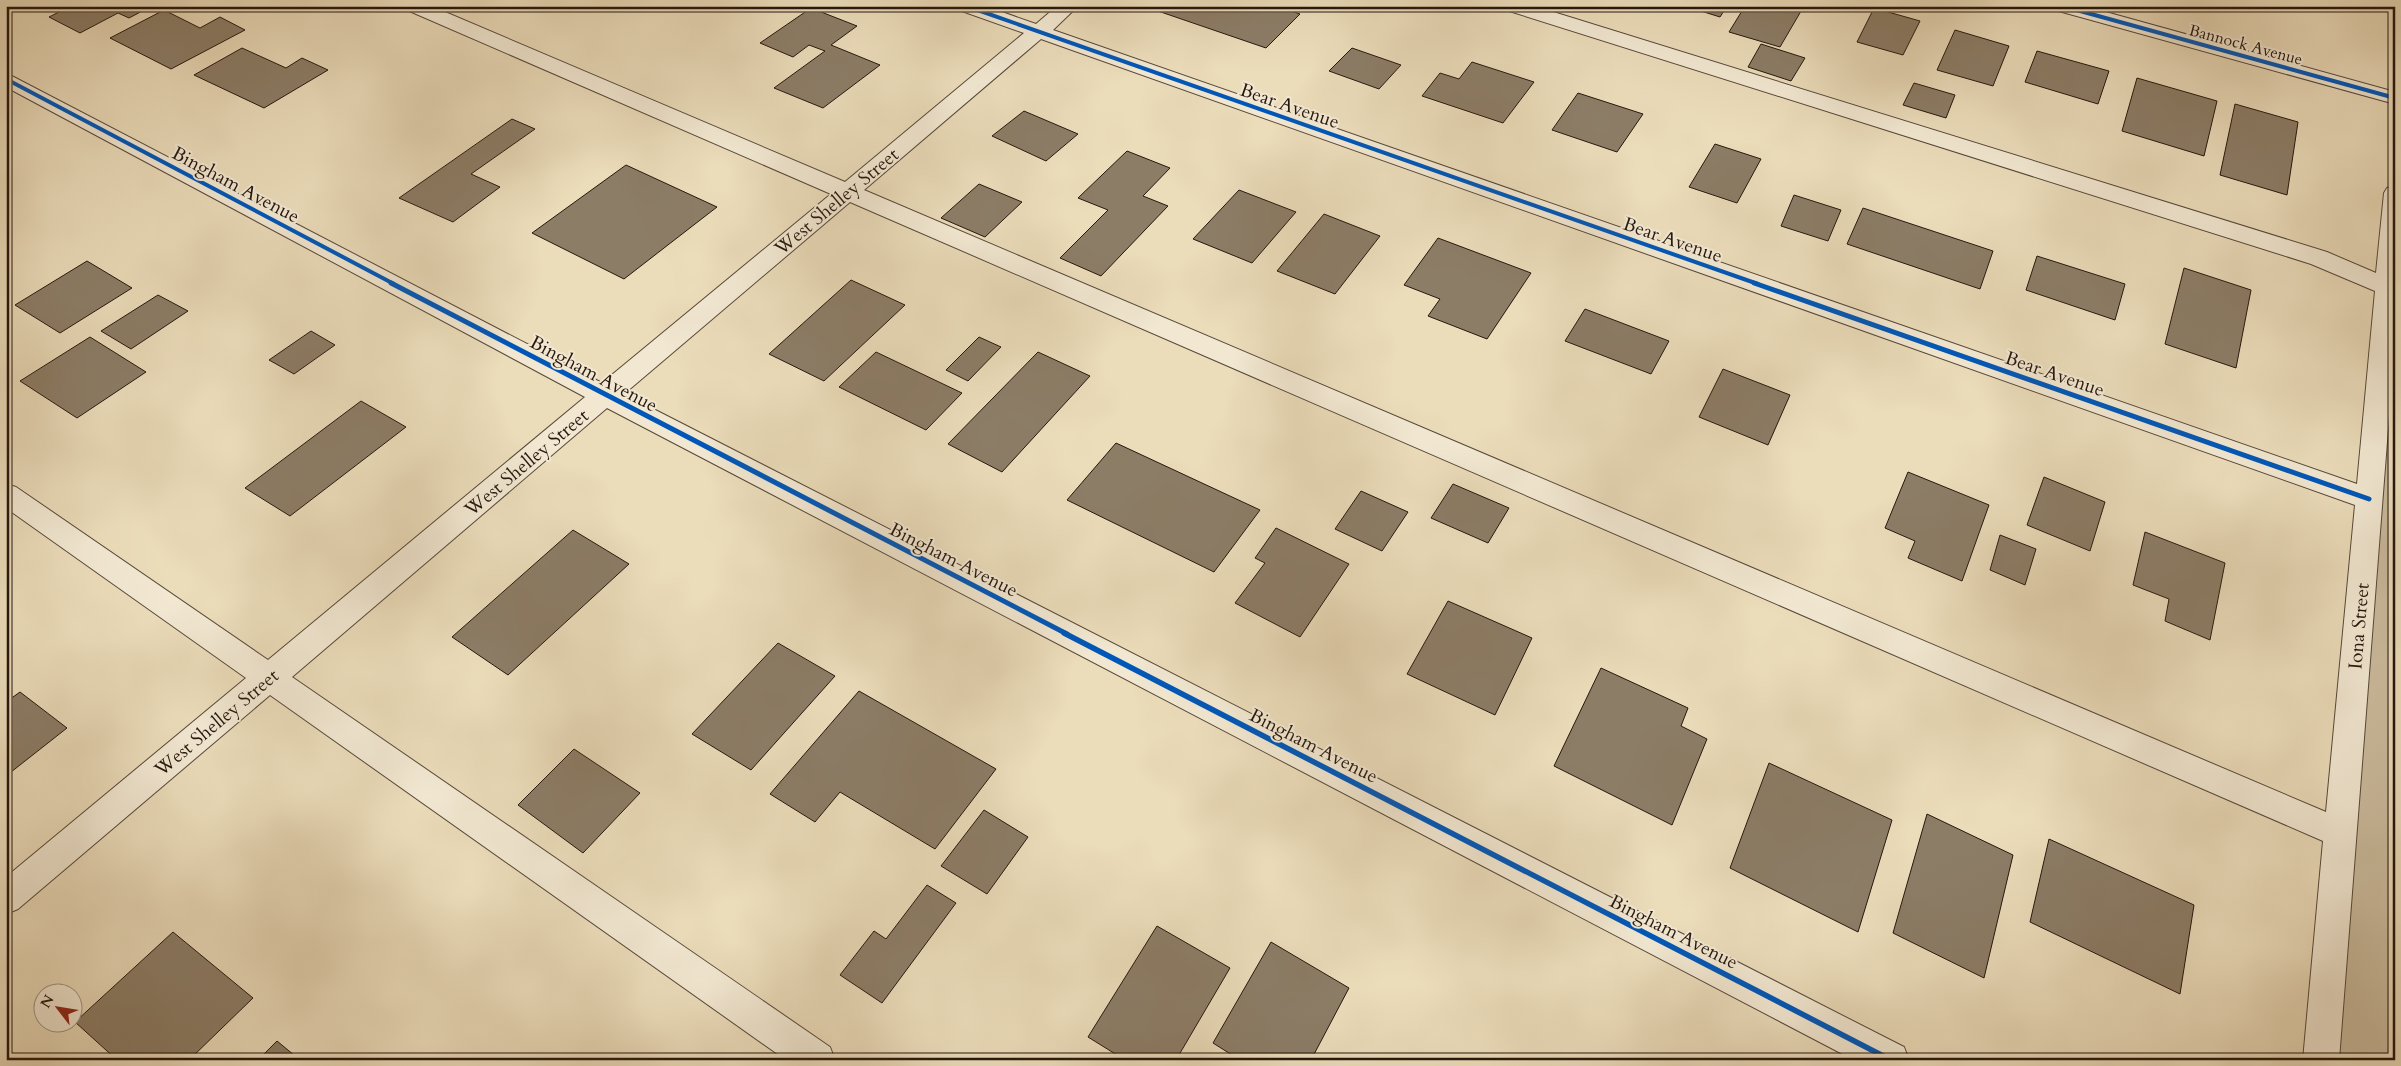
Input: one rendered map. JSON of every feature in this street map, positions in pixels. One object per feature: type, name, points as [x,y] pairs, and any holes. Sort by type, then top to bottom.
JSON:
[{"type":"street","points":[[414,6],[2340,833]]},
{"type":"street","name":"Bear Avenue","points":[[966,6],[2369,499]]},
{"type":"street","name":"West Shelley Street","points":[[6,898],[1069,6]]},
{"type":"street","points":[[1513,6],[2320,258],[2391,289]]},
{"type":"street","name":"Bannock Avenue","points":[[2062,6],[2395,98]]},
{"type":"street","name":"Bingham Avenue","points":[[6,79],[605,396],[1891,1060]]},
{"type":"street","name":"Iona Street","points":[[2321,1060],[2369,499],[2391,289],[2395,193]]},
{"type":"street","points":[[6,494],[817,1060]]},
{"type":"shaded area","points":[[2395,290],[2395,1060],[2321,1060]]},
{"type":"building","points":[[71,6],[152,6],[129,18],[118,13],[80,33],[49,17]]},
{"type":"building","points":[[1159,6],[1278,6],[1300,14],[1266,48],[1155,10]]},
{"type":"building","points":[[1685,6],[1727,6],[1720,17]]},
{"type":"building","points":[[1745,6],[1804,6],[1780,47],[1729,32]]},
{"type":"building","points":[[811,8],[857,26],[831,45],[880,65],[823,108],[774,88],[825,51],[809,45],[793,57],[760,43]]},
{"type":"building","points":[[1874,8],[1920,21],[1903,55],[1857,42]]},
{"type":"building","points":[[164,10],[200,28],[220,17],[245,30],[171,69],[110,38]]},
{"type":"building","points":[[1955,30],[2009,46],[1993,86],[1937,70]]},
{"type":"building","points":[[1761,44],[1805,58],[1791,81],[1748,67]]},
{"type":"building","points":[[242,48],[286,68],[302,58],[328,70],[264,108],[194,75]]},
{"type":"building","points":[[1352,48],[1401,65],[1379,89],[1329,71]]},
{"type":"building","points":[[2037,51],[2109,71],[2098,104],[2025,82]]},
{"type":"building","points":[[1472,62],[1534,82],[1503,123],[1422,96],[1440,73],[1459,79]]},
{"type":"building","points":[[2137,78],[2217,101],[2204,156],[2122,131]]},
{"type":"building","points":[[1914,83],[1955,95],[1946,118],[1903,105]]},
{"type":"building","points":[[1578,93],[1643,114],[1617,152],[1552,130]]},
{"type":"building","points":[[2235,104],[2298,122],[2287,195],[2220,175]]},
{"type":"building","points":[[1024,111],[1078,134],[1046,161],[992,136]]},
{"type":"building","points":[[512,119],[535,129],[471,174],[500,187],[453,222],[399,198]]},
{"type":"building","points":[[1715,144],[1761,159],[1737,203],[1689,187]]},
{"type":"building","points":[[1127,151],[1170,168],[1143,196],[1168,206],[1101,276],[1060,258],[1108,210],[1078,198]]},
{"type":"building","points":[[626,165],[717,207],[624,279],[532,233]]},
{"type":"building","points":[[979,184],[1022,202],[985,237],[941,218]]},
{"type":"building","points":[[1239,190],[1296,212],[1252,263],[1193,239]]},
{"type":"building","points":[[1794,195],[1841,210],[1828,241],[1781,226]]},
{"type":"building","points":[[1863,208],[1993,251],[1980,289],[1847,244]]},
{"type":"building","points":[[1324,214],[1380,236],[1335,294],[1277,271]]},
{"type":"building","points":[[1438,238],[1531,273],[1487,339],[1428,316],[1440,299],[1404,285]]},
{"type":"building","points":[[2037,256],[2125,284],[2115,320],[2026,290]]},
{"type":"building","points":[[87,261],[132,288],[60,333],[15,305]]},
{"type":"building","points":[[2184,268],[2251,290],[2236,368],[2165,344]]},
{"type":"building","points":[[851,280],[905,305],[824,381],[769,354]]},
{"type":"building","points":[[158,295],[188,311],[131,349],[101,331]]},
{"type":"building","points":[[1585,309],[1669,341],[1651,374],[1565,341]]},
{"type":"building","points":[[311,331],[335,345],[294,374],[269,360]]},
{"type":"building","points":[[90,337],[146,372],[77,418],[20,381]]},
{"type":"building","points":[[979,337],[1001,347],[968,381],[946,370]]},
{"type":"building","points":[[876,352],[962,393],[926,430],[839,387]]},
{"type":"building","points":[[1038,352],[1090,376],[1002,472],[948,444]]},
{"type":"building","points":[[1723,369],[1790,395],[1768,445],[1699,417]]},
{"type":"building","points":[[361,401],[406,427],[290,516],[245,488]]},
{"type":"building","points":[[1116,443],[1260,510],[1214,572],[1067,500]]},
{"type":"building","points":[[1908,472],[1989,505],[1962,581],[1908,558],[1915,541],[1885,528]]},
{"type":"building","points":[[2044,477],[2105,502],[2090,551],[2027,525]]},
{"type":"building","points":[[1453,484],[1509,508],[1488,543],[1431,518]]},
{"type":"building","points":[[1361,491],[1408,512],[1382,551],[1335,529]]},
{"type":"building","points":[[1276,528],[1349,564],[1300,637],[1235,603],[1265,563],[1255,558]]},
{"type":"building","points":[[573,530],[629,564],[508,675],[452,637]]},
{"type":"building","points":[[2145,532],[2225,563],[2210,640],[2165,621],[2169,599],[2133,585]]},
{"type":"building","points":[[2000,535],[2036,549],[2025,585],[1990,570]]},
{"type":"building","points":[[1448,601],[1532,638],[1495,715],[1407,674]]},
{"type":"building","points":[[778,643],[835,676],[751,770],[692,734]]},
{"type":"building","points":[[1601,668],[1688,708],[1681,726],[1707,739],[1672,825],[1554,766]]},
{"type":"building","points":[[859,691],[996,769],[935,849],[840,792],[815,822],[770,794]]},
{"type":"building","points":[[20,692],[67,728],[6,776],[6,702]]},
{"type":"building","points":[[574,749],[640,793],[583,853],[518,805]]},
{"type":"building","points":[[1769,763],[1892,820],[1858,932],[1730,868]]},
{"type":"building","points":[[984,810],[1028,837],[987,894],[941,866]]},
{"type":"building","points":[[1927,814],[2013,855],[1984,978],[1893,933]]},
{"type":"building","points":[[2049,839],[2194,905],[2180,994],[2030,922]]},
{"type":"building","points":[[927,885],[956,903],[882,1003],[840,975],[874,931],[886,939]]},
{"type":"building","points":[[1157,926],[1230,968],[1176,1060],[1125,1060],[1088,1037]]},
{"type":"building","points":[[173,932],[253,998],[189,1060],[117,1060],[82,1028],[82,1016]]},
{"type":"building","points":[[1271,942],[1349,988],[1311,1060],[1240,1060],[1213,1043]]},
{"type":"building","points":[[277,1041],[300,1060],[258,1060]]},
{"type":"cycle path","points":[[966,6],[2369,499]]},
{"type":"cycle path","points":[[2062,6],[2395,98]]},
{"type":"cycle path","points":[[6,79],[605,396],[1891,1060]]}]
